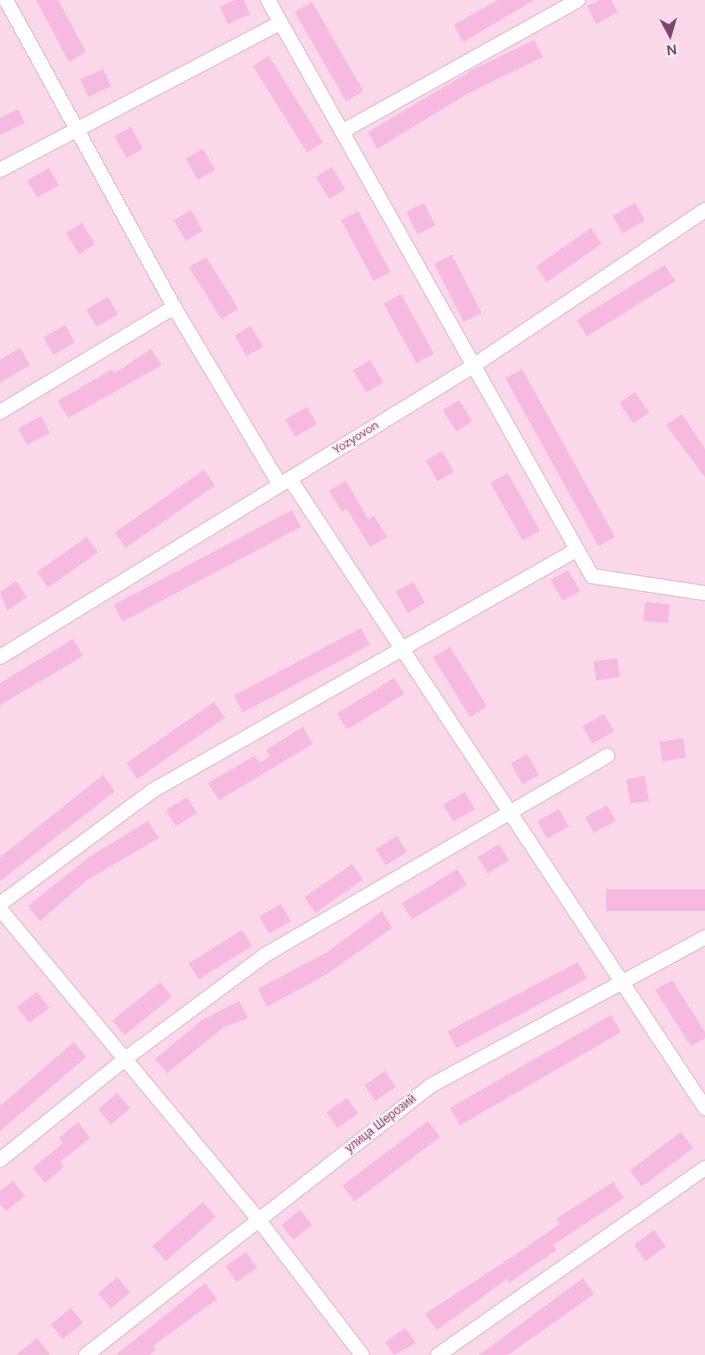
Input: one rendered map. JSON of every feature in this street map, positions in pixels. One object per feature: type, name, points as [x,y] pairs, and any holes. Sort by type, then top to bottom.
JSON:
[{"type":"street","points":[[6,0],[174,307],[285,482],[399,647],[705,1108]]},
{"type":"street","points":[[268,0],[344,131],[575,551],[598,578],[705,593]]},
{"type":"street","points":[[344,131],[578,0]]},
{"type":"street","points":[[0,170],[280,23]]},
{"type":"street","name":"Yozyovon","points":[[0,657],[473,366],[705,210]]},
{"type":"street","points":[[0,412],[174,307]]},
{"type":"street","points":[[0,904],[152,791],[399,647],[575,551]]},
{"type":"street","points":[[0,1160],[125,1059],[265,955],[508,811],[607,756]]},
{"type":"street","points":[[0,909],[258,1219],[362,1355]]},
{"type":"street","name":"улица Шерозий","points":[[86,1355],[430,1086],[705,937]]},
{"type":"street","points":[[438,1355],[705,1168]]},
{"type":"shaded area","points":[[0,0],[705,0],[705,1355],[0,1355]]},
{"type":"building","points":[[36,0],[58,0],[86,52],[69,62]]},
{"type":"building","points":[[234,0],[244,0],[250,14],[228,24],[220,7]]},
{"type":"building","points":[[498,0],[534,0],[463,42],[454,25]]},
{"type":"building","points":[[599,0],[611,0],[618,12],[596,24],[587,6]]},
{"type":"building","points":[[312,2],[364,91],[346,101],[295,12]]},
{"type":"building","points":[[534,40],[543,57],[467,94],[377,149],[368,132],[474,69]]},
{"type":"building","points":[[269,56],[323,143],[307,153],[253,66]]},
{"type":"building","points":[[103,69],[111,86],[88,97],[80,80]]},
{"type":"building","points":[[18,109],[25,123],[0,135],[0,118]]},
{"type":"building","points":[[131,127],[143,149],[127,158],[114,136]]},
{"type":"building","points":[[203,149],[215,170],[198,180],[186,159]]},
{"type":"building","points":[[332,167],[345,189],[329,199],[316,177]]},
{"type":"building","points":[[49,168],[59,185],[37,198],[27,181]]},
{"type":"building","points":[[424,203],[435,225],[418,234],[406,212]]},
{"type":"building","points":[[635,203],[645,220],[622,233],[612,216]]},
{"type":"building","points":[[191,210],[203,231],[186,241],[174,220]]},
{"type":"building","points":[[358,211],[390,272],[374,281],[341,220]]},
{"type":"building","points":[[82,223],[95,244],[79,254],[66,233]]},
{"type":"building","points":[[591,228],[602,244],[547,282],[536,266]]},
{"type":"building","points":[[452,255],[482,313],[464,322],[434,264]]},
{"type":"building","points":[[206,257],[238,309],[221,319],[189,268]]},
{"type":"building","points":[[665,265],[675,281],[587,336],[577,320]]},
{"type":"building","points":[[401,294],[434,353],[416,363],[384,304]]},
{"type":"building","points":[[108,297],[118,314],[96,327],[86,310]]},
{"type":"building","points":[[65,325],[75,342],[53,355],[43,338]]},
{"type":"building","points":[[251,326],[263,347],[247,356],[235,336]]},
{"type":"building","points":[[20,348],[30,365],[0,383],[0,360]]},
{"type":"building","points":[[151,349],[162,365],[68,418],[58,401],[112,369],[115,373]]},
{"type":"building","points":[[370,360],[383,382],[366,393],[353,370]]},
{"type":"building","points":[[522,369],[615,537],[598,546],[505,378]]},
{"type":"building","points":[[635,392],[649,413],[633,423],[619,403]]},
{"type":"building","points":[[459,400],[472,421],[456,431],[443,410]]},
{"type":"building","points":[[307,407],[317,424],[295,437],[285,420]]},
{"type":"building","points":[[682,414],[705,449],[705,477],[666,425]]},
{"type":"building","points":[[41,416],[50,433],[27,445],[18,428]]},
{"type":"building","points":[[442,451],[454,472],[438,481],[426,460]]},
{"type":"building","points":[[204,470],[215,486],[126,548],[115,533]]},
{"type":"building","points":[[508,473],[540,531],[523,540],[491,483]]},
{"type":"building","points":[[346,481],[368,519],[374,516],[387,537],[370,547],[347,509],[342,512],[329,491]]},
{"type":"building","points":[[292,510],[301,527],[123,622],[114,605]]},
{"type":"building","points":[[87,537],[98,553],[48,588],[37,572]]},
{"type":"building","points":[[568,570],[580,591],[563,601],[551,580]]},
{"type":"building","points":[[16,581],[27,597],[7,611],[0,592]]},
{"type":"building","points":[[413,582],[425,603],[408,613],[396,592]]},
{"type":"building","points":[[645,602],[670,604],[668,623],[643,621]]},
{"type":"building","points":[[361,628],[370,645],[243,712],[234,696]]},
{"type":"building","points":[[73,639],[83,656],[0,705],[0,683]]},
{"type":"building","points":[[450,647],[487,706],[470,717],[433,658]]},
{"type":"building","points":[[617,658],[620,677],[596,681],[593,662]]},
{"type":"building","points":[[394,678],[404,694],[347,730],[337,714]]},
{"type":"building","points":[[214,702],[225,718],[137,779],[126,763]]},
{"type":"building","points":[[604,714],[614,731],[592,744],[582,726]]},
{"type":"building","points":[[303,727],[313,744],[219,800],[208,783],[254,756],[260,763],[270,756],[266,750]]},
{"type":"building","points":[[683,738],[686,758],[662,762],[659,742]]},
{"type":"building","points":[[527,754],[539,775],[523,784],[511,764]]},
{"type":"building","points":[[103,775],[115,791],[0,881],[0,857]]},
{"type":"building","points":[[645,776],[649,801],[630,804],[626,779]]},
{"type":"building","points":[[465,792],[475,809],[453,822],[443,804]]},
{"type":"building","points":[[187,797],[197,813],[176,826],[166,810]]},
{"type":"building","points":[[607,805],[616,821],[594,833],[585,817]]},
{"type":"building","points":[[559,809],[569,826],[547,839],[537,822]]},
{"type":"building","points":[[148,821],[159,838],[87,880],[40,921],[28,906],[92,855]]},
{"type":"building","points":[[397,836],[407,852],[386,865],[376,849]]},
{"type":"building","points":[[499,844],[509,860],[488,873],[478,857]]},
{"type":"building","points":[[352,864],[363,880],[315,913],[304,897]]},
{"type":"building","points":[[457,869],[467,885],[412,920],[402,903]]},
{"type":"building","points":[[606,889],[705,889],[705,911],[606,911]]},
{"type":"building","points":[[281,904],[291,921],[269,934],[259,916]]},
{"type":"building","points":[[382,911],[392,928],[327,974],[267,1007],[258,989],[329,951]]},
{"type":"building","points":[[242,930],[252,946],[199,979],[189,963]]},
{"type":"building","points":[[578,962],[587,979],[456,1048],[447,1031]]},
{"type":"building","points":[[672,980],[705,1032],[705,1038],[691,1046],[655,990]]},
{"type":"building","points":[[160,982],[172,997],[125,1035],[113,1020]]},
{"type":"building","points":[[37,992],[49,1008],[29,1023],[17,1007]]},
{"type":"building","points":[[239,1001],[248,1018],[224,1027],[167,1073],[155,1059],[202,1020]]},
{"type":"building","points":[[611,1015],[621,1032],[460,1125],[450,1108]]},
{"type":"building","points":[[74,1042],[86,1057],[0,1131],[0,1106]]},
{"type":"building","points":[[385,1071],[396,1087],[375,1101],[365,1085]]},
{"type":"building","points":[[117,1093],[130,1108],[111,1124],[98,1109]]},
{"type":"building","points":[[347,1098],[358,1114],[337,1128],[327,1112]]},
{"type":"building","points":[[428,1121],[440,1137],[355,1201],[343,1185]]},
{"type":"building","points":[[78,1122],[90,1138],[60,1162],[64,1167],[45,1183],[33,1168],[63,1143],[59,1138]]},
{"type":"building","points":[[681,1132],[693,1148],[642,1186],[630,1171]]},
{"type":"building","points":[[13,1181],[25,1196],[6,1211],[0,1204],[0,1191]]},
{"type":"building","points":[[613,1182],[624,1198],[553,1245],[557,1250],[509,1283],[507,1279],[437,1330],[425,1314],[560,1224],[556,1219]]},
{"type":"building","points":[[203,1202],[216,1217],[166,1261],[152,1246]]},
{"type":"building","points":[[300,1210],[312,1225],[293,1240],[281,1225]]},
{"type":"building","points":[[654,1230],[666,1246],[646,1261],[634,1245]]},
{"type":"building","points":[[246,1252],[257,1268],[236,1282],[226,1266]]},
{"type":"building","points":[[117,1277],[130,1292],[111,1308],[98,1293]]},
{"type":"building","points":[[583,1278],[594,1294],[508,1355],[479,1355]]},
{"type":"building","points":[[205,1283],[217,1299],[153,1346],[156,1350],[149,1355],[116,1355]]},
{"type":"building","points":[[71,1308],[83,1323],[63,1339],[51,1324]]},
{"type":"building","points":[[405,1328],[416,1343],[394,1355],[385,1342]]},
{"type":"building","points":[[37,1338],[50,1355],[16,1355]]}]
